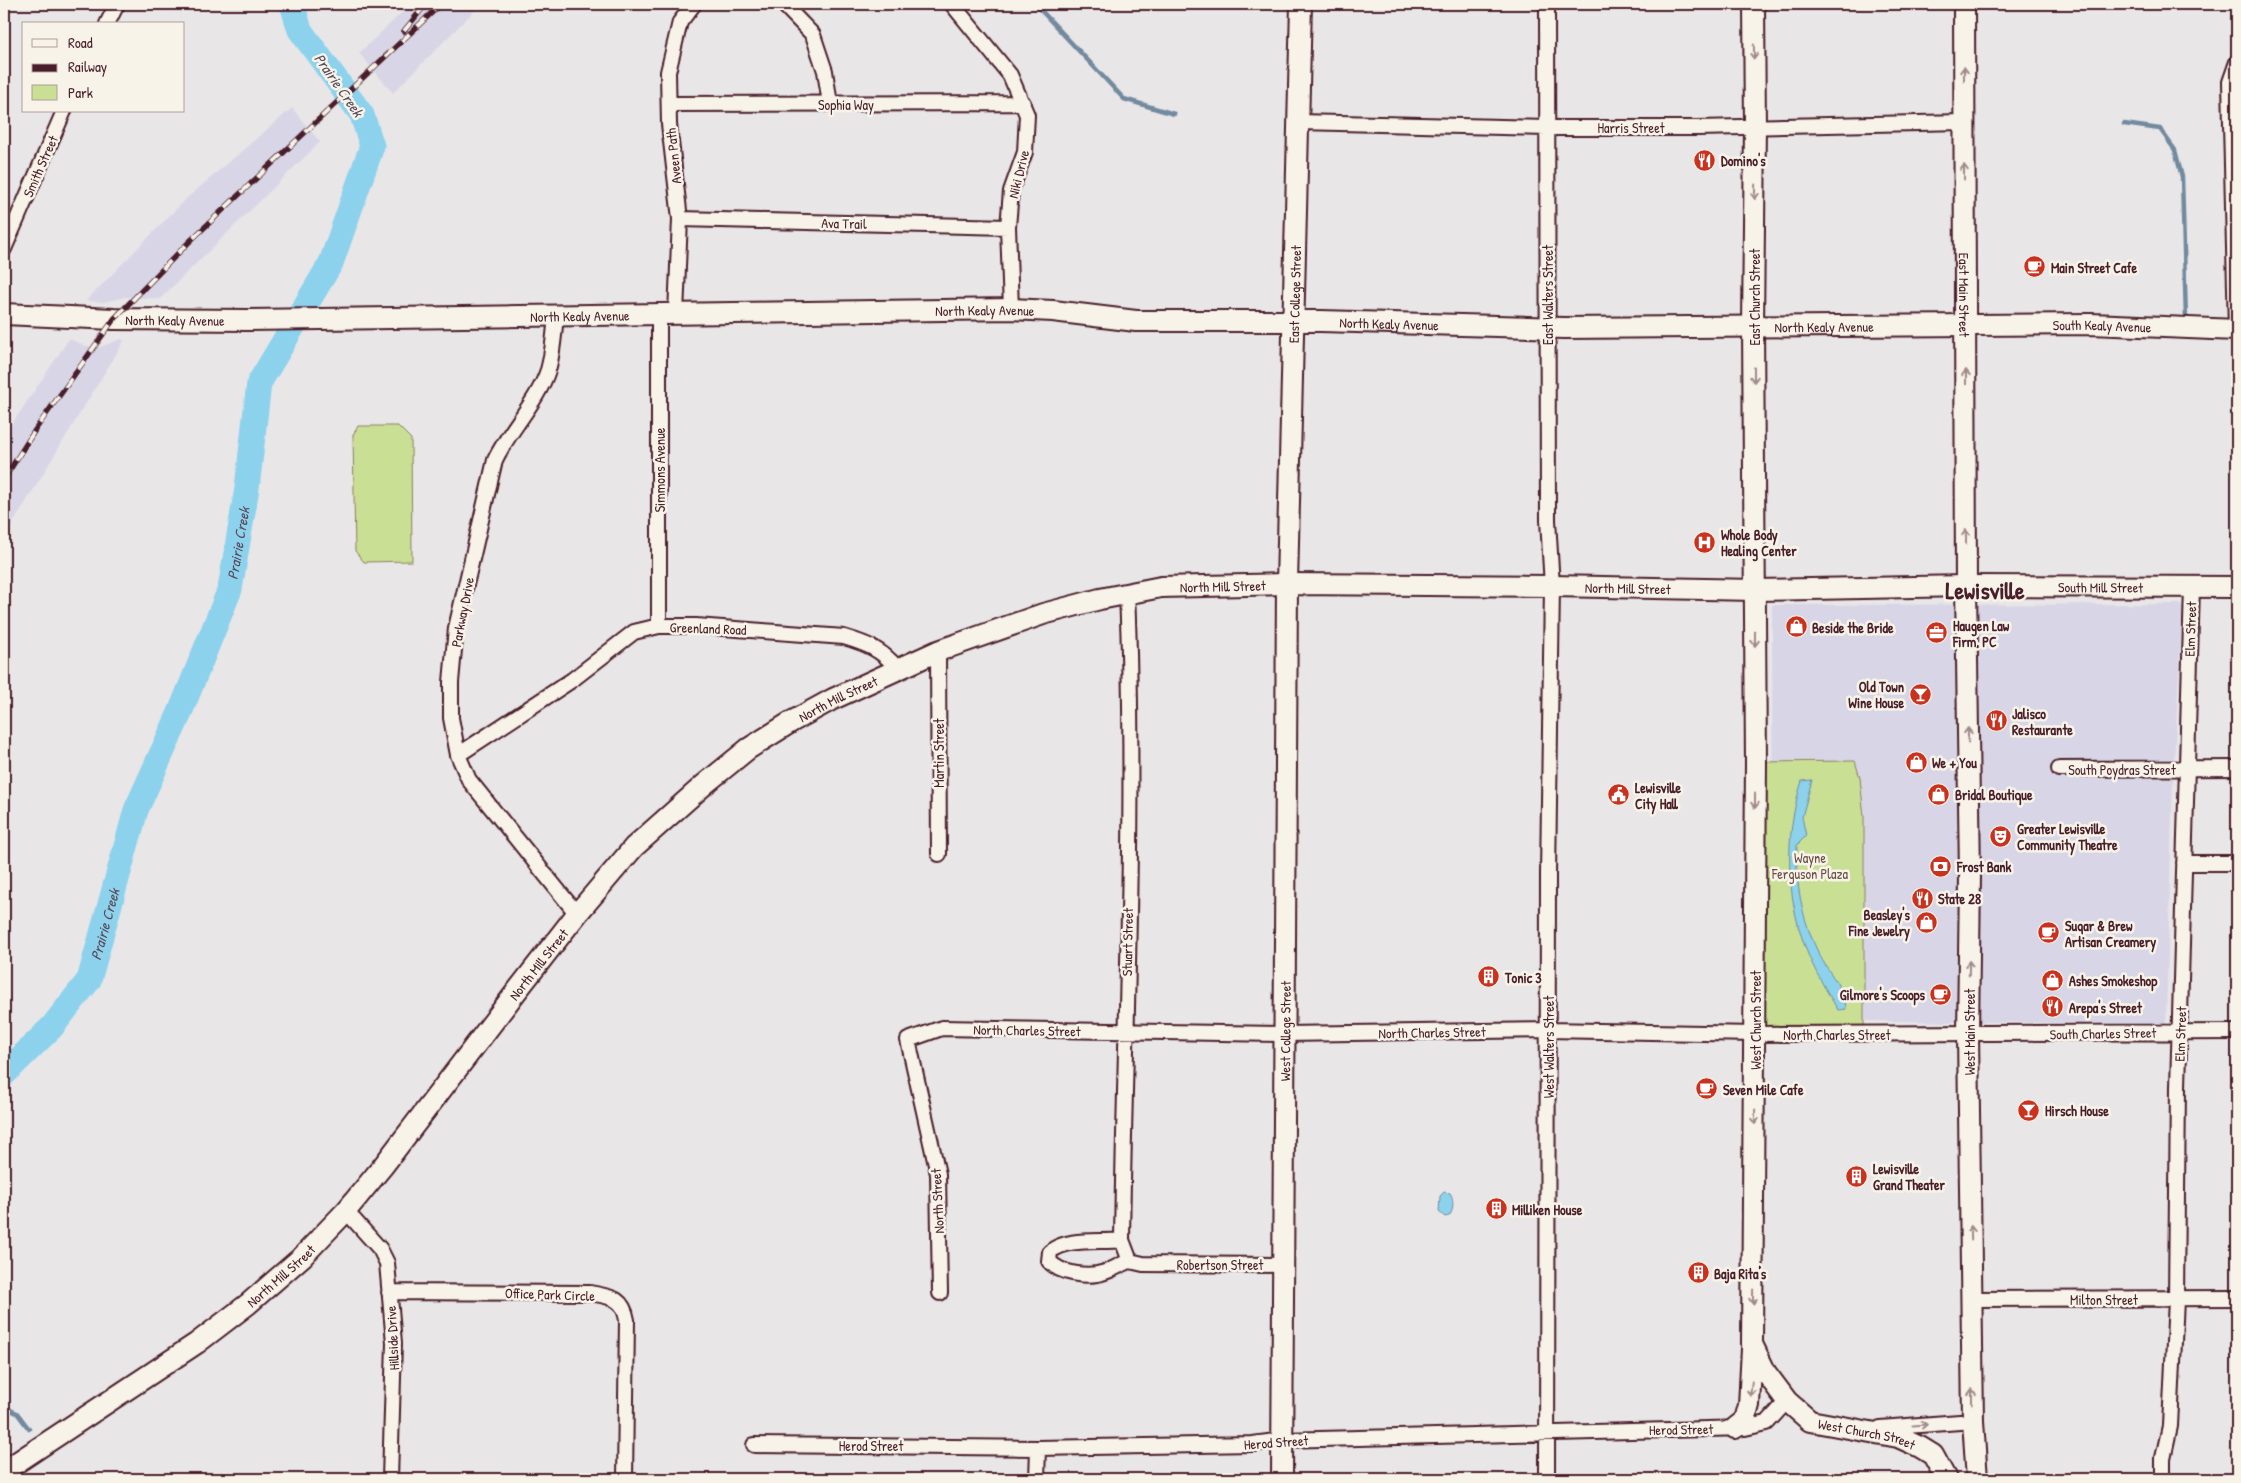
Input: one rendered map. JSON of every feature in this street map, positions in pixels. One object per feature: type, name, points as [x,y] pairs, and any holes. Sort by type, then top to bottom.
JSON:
[{"type":"main road","name":"East College Street","points":[[1287,584],[1301,4]]},
{"type":"main road","name":"East Church Street","points":[[1754,4],[1753,326],[1756,590]]},
{"type":"main road","name":"East Main Street","points":[[1964,4],[1966,586]]},
{"type":"main road","name":"North Kealy Avenue","points":[[4,314],[114,319],[249,320],[1011,309],[1053,311],[1136,321],[1294,321],[1548,326],[1564,328],[1966,324]]},
{"type":"main road","name":"South Kealy Avenue","points":[[1966,324],[2091,324],[2237,330]]},
{"type":"main road","name":"North Mill Street","points":[[4,1471],[204,1338],[248,1304],[302,1257],[346,1211],[383,1166],[577,914],[634,847],[748,749],[833,699],[896,668],[1043,614],[1127,593],[1162,588],[1287,584],[1756,590],[1966,586]]},
{"type":"main road","name":"West College Street","points":[[1282,1479],[1287,584]]},
{"type":"main road","name":"South Mill Street","points":[[1966,586],[2237,588]]},
{"type":"main road","name":"West Main Street","points":[[1966,586],[1970,876],[1968,1034],[1973,1421],[1976,1479]]},
{"type":"main road","name":"West Church Street","points":[[1756,590],[1752,1344],[1766,1373],[1787,1401],[1810,1421],[1898,1437],[1933,1455],[1946,1479]]},
{"type":"main road","points":[[1735,1428],[1745,1420],[1749,1405],[1752,1376],[1752,1344]]},
{"type":"street","points":[[108,22],[117,4]]},
{"type":"street","name":"Aveen Path","points":[[668,314],[680,219],[669,104],[668,72],[680,22],[694,4]]},
{"type":"street","points":[[783,4],[813,35],[825,71],[830,104]]},
{"type":"street","name":"Niki Drive","points":[[952,4],[1010,75],[1027,115],[1025,152],[1011,191],[1008,227],[1011,309]]},
{"type":"street","name":"East Walters Street","points":[[1546,4],[1548,520],[1552,586]]},
{"type":"street","points":[[2237,62],[2230,82],[2237,330]]},
{"type":"street","name":"Sophia Way","points":[[669,104],[1023,104]]},
{"type":"street","name":"Smith Street","points":[[4,249],[64,112]]},
{"type":"street","name":"Harris Street","points":[[1299,122],[1547,128],[1964,122]]},
{"type":"street","name":"Ava Trail","points":[[680,219],[1008,227]]},
{"type":"street","name":"Simmons Avenue","points":[[659,626],[668,314]]},
{"type":"street","name":"Parkway Drive","points":[[556,316],[552,355],[547,372],[494,460],[456,628],[451,682],[451,718],[458,755],[469,780],[577,914]]},
{"type":"street","name":"West Walters Street","points":[[1546,1479],[1548,1432],[1548,1030],[1552,586]]},
{"type":"street","name":"Elm Street","points":[[2163,1479],[2163,1458],[2170,1426],[2176,1299],[2180,1032],[2192,588]]},
{"type":"street","name":"Stuart Street","points":[[1127,593],[1130,659],[1130,851],[1122,1240],[1130,1261]]},
{"type":"street","name":"Greenland Road","points":[[458,755],[572,680],[634,632],[659,626],[696,626],[844,638],[865,643],[885,655],[896,668]]},
{"type":"street","name":"Martin Street","points":[[938,651],[939,854]]},
{"type":"street","name":"South Poydras Street","points":[[2059,769],[2237,768]]},
{"type":"street","points":[[2184,863],[2237,863]]},
{"type":"street","name":"North Charles Street","points":[[911,1050],[908,1040],[942,1028],[1285,1034],[1548,1030],[1755,1034],[1968,1034]]},
{"type":"street","name":"South Charles Street","points":[[1968,1034],[2237,1032]]},
{"type":"street","name":"North Street","points":[[911,1050],[938,1174],[940,1294]]},
{"type":"street","name":"Hillside Drive","points":[[346,1211],[380,1249],[387,1263],[394,1344],[390,1479]]},
{"type":"street","points":[[1122,1240],[1056,1246],[1050,1252],[1049,1261],[1055,1268],[1064,1271],[1093,1274],[1103,1273],[1130,1261]]},
{"type":"street","name":"Robertson Street","points":[[1130,1261],[1143,1264],[1282,1265]]},
{"type":"street","name":"Office Park Circle","points":[[389,1292],[590,1294],[614,1297],[625,1309],[627,1320],[625,1479]]},
{"type":"street","name":"Milton Street","points":[[1972,1299],[2237,1298]]},
{"type":"street","name":"Herod Street","points":[[754,1445],[1038,1448],[1253,1444],[1282,1440],[1735,1428],[1767,1424],[1787,1401]]},
{"type":"street","points":[[1854,1430],[1973,1421]]},
{"type":"street","points":[[1038,1448],[1038,1479]]},
{"type":"shaded area","points":[[411,4],[481,4],[393,93],[359,53]]},
{"type":"shaded area","points":[[292,108],[320,142],[160,299],[126,297],[103,302],[86,301],[187,198]]},
{"type":"shaded area","points":[[69,339],[86,346],[100,347],[121,339],[124,341],[4,538],[4,436]]},
{"type":"shaded area","points":[[2183,604],[2173,780],[2166,1024],[1773,1020],[1772,605]]},
{"type":"green space","points":[[358,426],[398,426],[411,439],[412,561],[364,562],[355,551],[353,435]]},
{"type":"green space","name":"Wayne Ferguson Plaza","points":[[1855,761],[1860,778],[1864,817],[1864,1033],[1755,1034],[1756,762]]},
{"type":"water","points":[[1812,780],[1802,817],[1806,836],[1797,845],[1797,873],[1801,901],[1813,941],[1843,994],[1846,1009],[1838,1010],[1813,966],[1802,938],[1792,894],[1790,848],[1792,825],[1802,781]]},
{"type":"water","points":[[1444,1192],[1450,1193],[1453,1201],[1451,1214],[1445,1217],[1439,1212],[1440,1196]]},
{"type":"waterway","name":"Prairie Creek","points":[[4,1074],[52,1027],[89,980],[136,810],[179,715],[230,589],[247,488],[259,383],[331,263],[372,146],[362,115],[300,30],[292,4]]},
{"type":"waterway","points":[[1035,4],[1124,99],[1174,114]]},
{"type":"waterway","points":[[2124,124],[2160,129],[2175,150],[2182,177],[2186,320]]},
{"type":"waterway","points":[[4,1407],[17,1413],[29,1429]]},
{"type":"railway","points":[[404,31],[426,4]]},
{"type":"railway","points":[[4,479],[35,430],[114,319],[189,242],[441,4]]},
{"type":"place","name":"Domino's","points":[[1705,160]]},
{"type":"place","name":"Main Street Cafe","points":[[2035,267]]},
{"type":"place","name":"Whole Body Healing Center","points":[[1705,542]]},
{"type":"place","name":"Beside the Bride","points":[[1796,627]]},
{"type":"place","name":"Haugen Law Firm, PC","points":[[1937,633]]},
{"type":"place","name":"Old Town Wine House","points":[[1920,694]]},
{"type":"place","name":"Jalisco Restaurante","points":[[1996,721]]},
{"type":"place","name":"We + You","points":[[1916,762]]},
{"type":"place","name":"Bridal Boutique","points":[[1939,794]]},
{"type":"place","name":"Lewisville City Hall","points":[[1619,795]]},
{"type":"place","name":"Greater Lewisville Community Theatre","points":[[2001,836]]},
{"type":"place","name":"Frost Bank","points":[[1941,866]]},
{"type":"place","name":"State 28","points":[[1922,898]]},
{"type":"place","name":"Beasley's Fine Jewelry","points":[[1926,922]]},
{"type":"place","name":"Sugar & Brew Artisan Creamery","points":[[2049,933]]},
{"type":"place","name":"Tonic 3","points":[[1489,977]]},
{"type":"place","name":"Ashes Smokeshop","points":[[2053,980]]},
{"type":"place","name":"Gilmore's Scoops","points":[[1941,994]]},
{"type":"place","name":"Arepa's Street","points":[[2053,1007]]},
{"type":"place","name":"Seven Mile Cafe","points":[[1707,1089]]},
{"type":"place","name":"Hirsch House","points":[[2029,1110]]},
{"type":"place","name":"Lewisville Grand Theater","points":[[1857,1176]]},
{"type":"place","name":"Milliken House","points":[[1496,1209]]},
{"type":"place","name":"Baja Rita's","points":[[1698,1273]]},
{"type":"district","name":"Lewisville","points":[[1985,590]]}]
